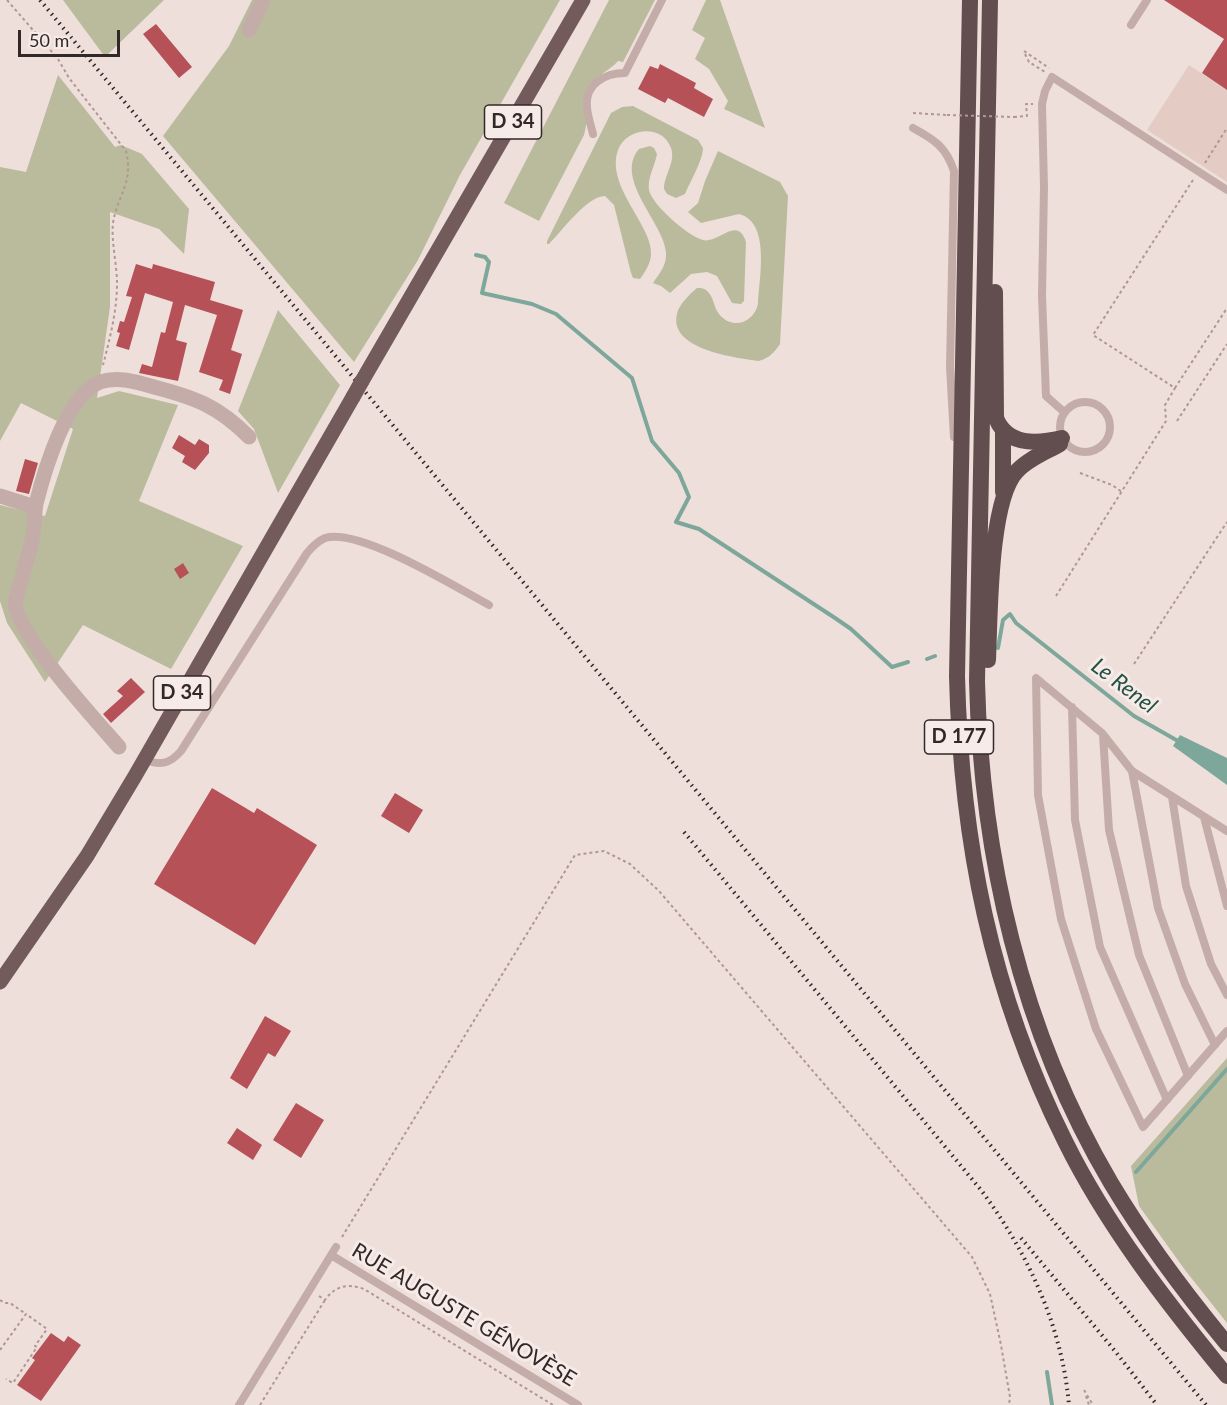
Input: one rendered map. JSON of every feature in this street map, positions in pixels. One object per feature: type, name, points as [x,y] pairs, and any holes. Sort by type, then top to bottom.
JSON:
[{"type":"highway","name":"D 177","points":[[969,0],[957,676],[960,757],[974,863],[984,915],[1017,1030],[1066,1143],[1097,1198],[1159,1292],[1227,1376]]},
{"type":"highway","points":[[983,787],[993,561],[1003,502],[1003,432],[996,418],[991,0]]},
{"type":"highway","name":"D 177","points":[[990,31],[977,681],[978,734],[992,853],[1016,957],[1039,1031],[1082,1130],[1141,1230],[1176,1281],[1227,1344]]},
{"type":"highway","points":[[1003,432],[1022,441],[1040,443],[1063,440]]},
{"type":"highway","points":[[1003,502],[1017,471],[1063,440]]},
{"type":"main road","name":"D 34","points":[[0,982],[87,856],[583,0]]},
{"type":"street","points":[[249,30],[263,0]]},
{"type":"street","points":[[118,747],[46,660],[17,616],[15,602],[34,532],[35,507],[54,432],[83,395],[99,383],[121,380],[194,398],[224,414],[249,437]]},
{"type":"street","points":[[0,496],[35,507]]},
{"type":"lane","points":[[593,134],[586,105],[589,91],[604,77],[624,73],[662,0]]},
{"type":"lane","points":[[1131,25],[1147,0]]},
{"type":"lane","points":[[1064,411],[1046,396],[1043,335],[1042,104],[1052,77],[1227,190]]},
{"type":"lane","points":[[913,128],[940,144],[949,155],[954,171],[950,367],[959,531]]},
{"type":"lane","points":[[1077,403],[1092,403],[1104,411],[1110,424],[1110,432],[1103,445],[1090,452],[1076,451],[1063,440],[1059,424],[1064,411],[1077,403]]},
{"type":"lane","points":[[143,760],[165,764],[181,751],[307,552],[324,538],[343,537],[392,554],[416,564],[489,605]]},
{"type":"lane","points":[[1227,831],[1132,771],[1102,733],[1036,678],[1038,795],[1061,919],[1096,1029],[1143,1127],[1227,1031]]},
{"type":"lane","points":[[1072,707],[1075,820],[1100,947],[1167,1100]]},
{"type":"lane","points":[[1102,733],[1109,830],[1139,955],[1188,1076]]},
{"type":"lane","points":[[1132,771],[1158,908],[1185,984],[1215,1045]]},
{"type":"lane","points":[[1172,797],[1186,886],[1211,964],[1227,995]]},
{"type":"lane","points":[[1204,817],[1227,906]]},
{"type":"lane","points":[[239,1405],[336,1247]]},
{"type":"lane","name":"RUE AUGUSTE GÉNOVÈSE","points":[[331,1255],[578,1405]]},
{"type":"path","points":[[7,0],[58,59],[69,78],[122,144],[128,159],[126,187],[113,223],[117,302],[99,383]]},
{"type":"path","points":[[1024,51],[1029,62],[1052,77]]},
{"type":"path","points":[[913,113],[1027,116],[1026,104]]},
{"type":"path","points":[[1175,388],[1093,335],[1227,128]]},
{"type":"path","points":[[1056,596],[1166,421],[1165,405],[1227,308]]},
{"type":"path","points":[[1178,421],[1227,344]]},
{"type":"path","points":[[1080,473],[1112,485],[1122,492]]},
{"type":"path","points":[[1134,664],[1227,522]]},
{"type":"path","points":[[336,1247],[575,855],[604,851],[630,864],[659,891],[972,1257],[990,1294],[1010,1397],[1009,1405]]},
{"type":"path","points":[[260,1405],[325,1300],[337,1288],[353,1285],[364,1289],[554,1405]]},
{"type":"path","points":[[310,1290],[325,1300]]},
{"type":"path","points":[[0,1300],[10,1303],[47,1329],[13,1383],[6,1379]]},
{"type":"path","points":[[0,1350],[26,1314]]},
{"type":"path","points":[[1089,1405],[1084,1390],[1093,1405]]},
{"type":"green space","points":[[63,0],[164,0],[105,57]]},
{"type":"green space","points":[[252,0],[560,0],[460,175],[418,260],[354,362],[163,136],[229,46]]},
{"type":"green space","points":[[609,0],[655,0],[623,62],[618,61],[592,83],[588,97],[584,135],[539,221],[504,203]]},
{"type":"green space","points":[[706,0],[720,0],[765,128],[724,109],[728,101],[709,69],[695,59],[705,38],[692,30]]},
{"type":"green space","points":[[58,75],[115,147],[121,145],[142,154],[189,209],[184,254],[159,229],[110,212],[110,307],[97,398],[119,391],[178,405],[139,501],[243,546],[171,669],[83,625],[45,682],[7,623],[0,601],[0,505],[45,516],[73,429],[21,403],[0,441],[0,167],[26,172]]},
{"type":"green space","points":[[633,106],[698,140],[703,148],[699,165],[685,194],[676,198],[667,194],[664,189],[672,153],[666,140],[660,135],[644,131],[636,133],[628,137],[618,150],[616,164],[618,178],[650,243],[650,261],[640,279],[633,278],[614,205],[605,196],[590,202],[547,244],[611,113],[622,107]]},
{"type":"green space","points":[[650,146],[657,154],[649,181],[649,190],[657,204],[672,219],[689,233],[703,240],[733,231],[742,234],[746,242],[744,301],[741,304],[732,303],[717,276],[707,272],[691,274],[670,293],[653,283],[664,265],[666,253],[658,229],[642,201],[632,174],[633,161],[639,149]]},
{"type":"green space","points":[[718,151],[780,182],[788,196],[780,344],[771,355],[759,361],[706,349],[683,336],[677,326],[677,314],[680,307],[697,288],[708,291],[719,314],[730,322],[748,320],[758,304],[761,253],[756,228],[749,219],[739,214],[701,223],[688,212],[698,203]]},
{"type":"green space","points":[[278,310],[340,385],[278,493],[254,429],[238,411]]},
{"type":"green space","points":[[1227,1058],[1227,1323],[1139,1206],[1131,1166]]},
{"type":"shaded area","points":[[1189,65],[1227,90],[1227,182],[1147,130]]},
{"type":"water","points":[[1180,735],[1227,758],[1227,785],[1173,746]]},
{"type":"building","points":[[1164,0],[1227,0],[1227,90],[1202,73],[1224,39]]},
{"type":"building","points":[[156,24],[192,67],[179,78],[143,34]]},
{"type":"building","points":[[660,64],[696,83],[694,88],[713,99],[704,117],[668,98],[665,103],[638,89],[650,66],[658,69]]},
{"type":"building","points":[[136,264],[152,269],[153,264],[215,282],[210,300],[243,310],[231,350],[242,354],[230,394],[219,390],[223,380],[199,372],[217,315],[185,305],[176,340],[187,343],[178,381],[139,373],[142,364],[152,367],[161,332],[165,333],[173,302],[145,293],[129,350],[116,346],[120,333],[117,332],[120,321],[124,322],[132,297],[126,296]]},
{"type":"building","points":[[179,435],[195,445],[199,439],[209,445],[209,453],[195,470],[182,462],[185,456],[172,448]]},
{"type":"building","points":[[25,459],[38,463],[29,494],[16,491]]},
{"type":"building","points":[[183,563],[189,573],[180,579],[174,569]]},
{"type":"building","points":[[131,678],[145,692],[111,723],[103,714],[123,696],[117,691]]},
{"type":"building","points":[[212,788],[254,813],[257,808],[317,845],[255,945],[154,884]]},
{"type":"building","points":[[395,793],[423,810],[409,833],[381,816]]},
{"type":"building","points":[[265,1016],[291,1031],[275,1057],[268,1053],[247,1089],[230,1078]]},
{"type":"building","points":[[296,1103],[324,1120],[301,1158],[273,1140]]},
{"type":"building","points":[[237,1128],[262,1145],[253,1160],[227,1143]]},
{"type":"building","points":[[51,1333],[64,1342],[68,1336],[81,1345],[41,1401],[17,1385],[35,1360],[32,1358]]},
{"type":"waterway","points":[[476,255],[485,257],[489,262],[482,293],[532,304],[556,314],[632,378],[652,441],[679,473],[689,497],[676,522],[699,529],[835,618],[851,629],[892,667],[908,662]]},
{"type":"waterway","name":"Le Renel","points":[[998,648],[1003,620],[1010,614],[1016,623],[1134,716],[1178,741]]},
{"type":"waterway","points":[[927,659],[935,656]]},
{"type":"waterway","points":[[1136,1172],[1227,1069]]},
{"type":"waterway","points":[[1047,1372],[1052,1405]]},
{"type":"railway","points":[[40,0],[1206,1405]]},
{"type":"railway","points":[[684,832],[981,1190],[998,1214],[1014,1239],[1040,1292],[1059,1347],[1069,1405]]},
{"type":"railway","points":[[1021,1238],[1157,1405]]}]
